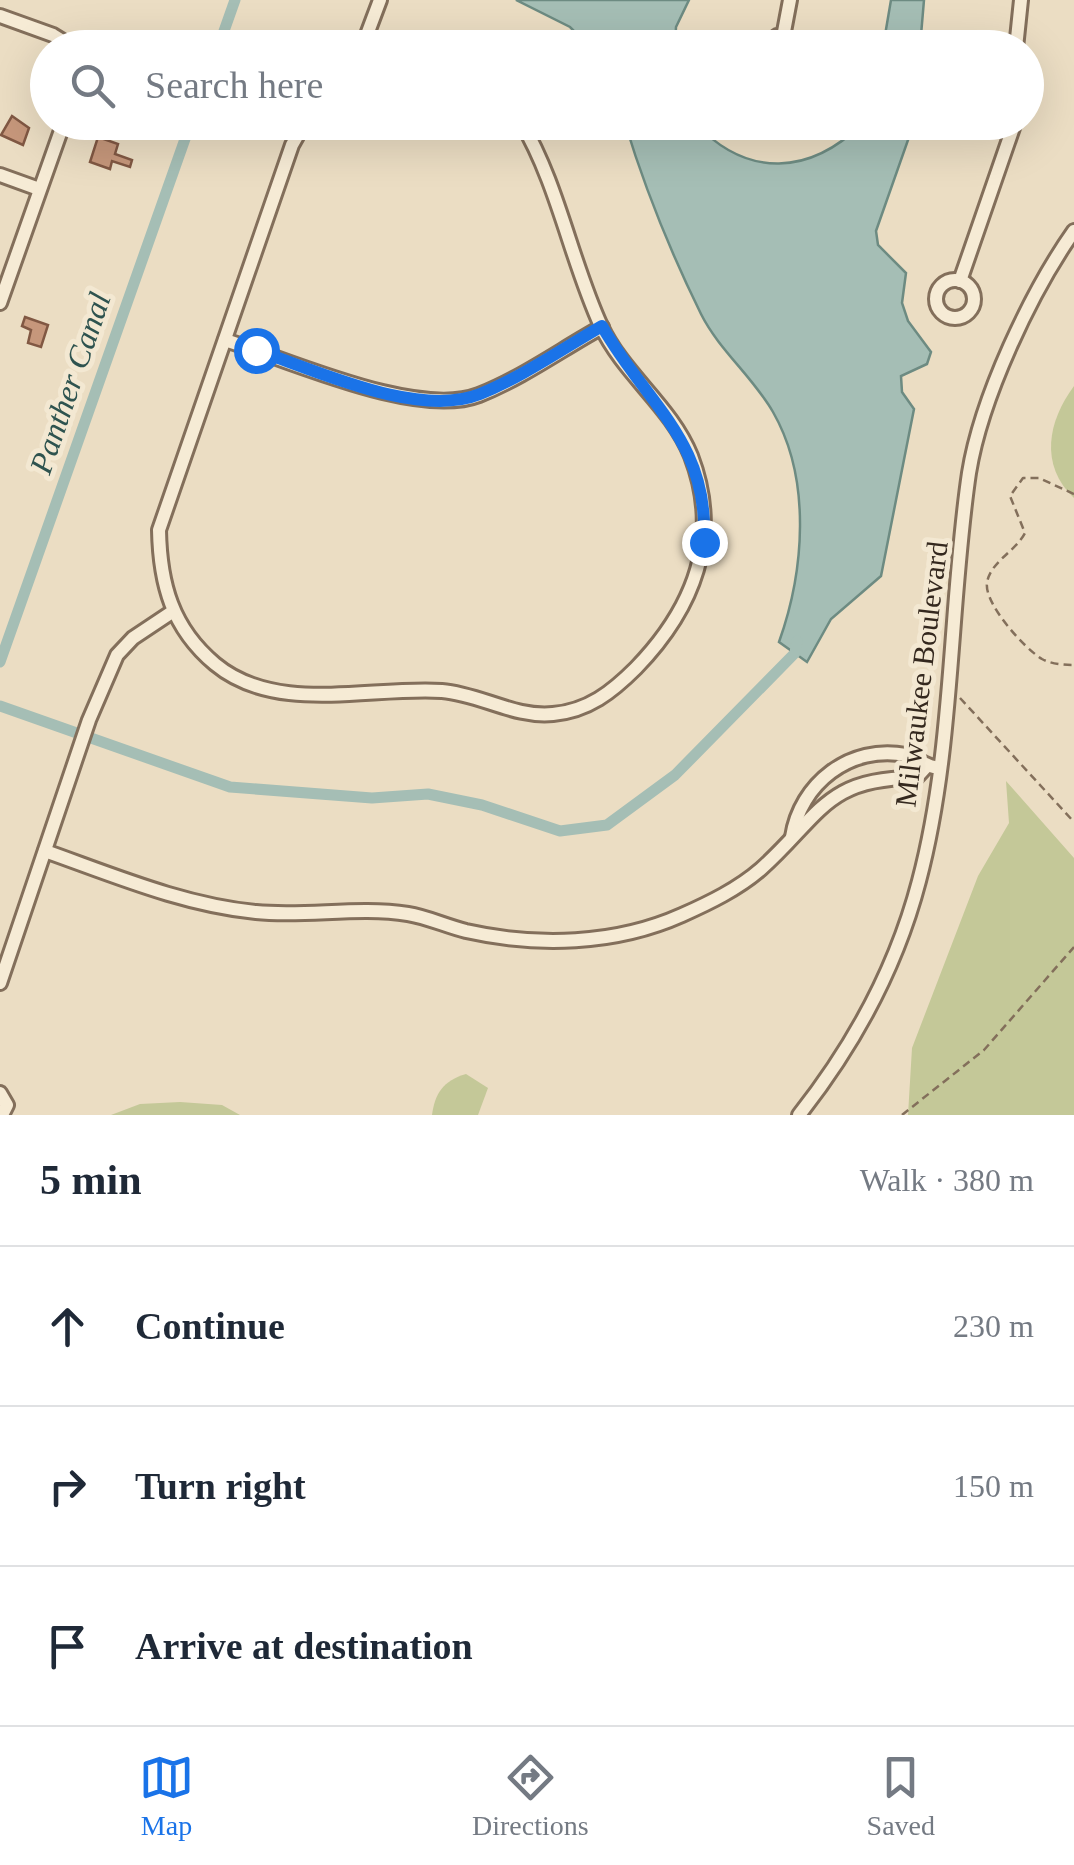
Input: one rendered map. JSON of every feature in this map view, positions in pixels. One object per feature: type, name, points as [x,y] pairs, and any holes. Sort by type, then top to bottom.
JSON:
[{"type":"street","points":[[369,30],[380,0]]},
{"type":"street","points":[[784,30],[790,0]]},
{"type":"street","points":[[1018,30],[1021,0]]},
{"type":"street","points":[[0,16],[40,30]]},
{"type":"street","points":[[0,303],[57,140]]},
{"type":"street","points":[[295,140],[158,530],[159,556],[172,612],[217,666],[264,689],[302,693],[444,691],[536,714],[568,711],[606,696],[652,650],[681,613],[701,561],[705,510],[701,484],[679,432],[620,359],[602,326],[528,140]]},
{"type":"street","points":[[960,281],[1009,140]]},
{"type":"street","points":[[0,175],[39,189]]},
{"type":"street","name":"Milwaukee Boulevard","points":[[799,1115],[866,1020],[920,880],[970,469],[999,376],[1046,270],[1074,231]]},
{"type":"street","points":[[225,340],[400,398],[436,401],[476,396],[602,326]]},
{"type":"street","points":[[0,982],[89,720],[117,655],[132,638],[172,612]]},
{"type":"street","points":[[791,840],[795,812],[803,797],[822,776],[849,762],[904,754],[932,767]]},
{"type":"street","points":[[849,762],[858,783]]},
{"type":"street","points":[[45,851],[160,891],[226,908],[296,914],[407,913],[494,936],[550,942],[600,938],[682,915],[741,884],[791,840],[829,798],[858,783],[879,777],[916,778],[932,767]]},
{"type":"street","points":[[0,1092],[7,1104],[2,1115]]},
{"type":"path","points":[[1074,494],[1038,478],[1022,478],[1014,486],[1010,496],[1025,533],[1010,554],[992,569],[986,585],[988,600],[1042,659],[1074,666]]},
{"type":"path","points":[[946,686],[1074,822]]},
{"type":"path","points":[[902,1115],[984,1050],[1074,947]]},
{"type":"green space","points":[[1074,386],[1074,498],[1056,472],[1051,443],[1058,414]]},
{"type":"green space","points":[[1006,781],[1074,858],[1074,1115],[908,1115],[912,1048],[978,876],[1009,823]]},
{"type":"green space","points":[[466,1074],[488,1088],[478,1115],[432,1115],[442,1089]]},
{"type":"green space","points":[[140,1104],[222,1105],[240,1115],[111,1115]]},
{"type":"water","points":[[516,0],[689,0],[676,30],[570,27]]},
{"type":"water","points":[[891,0],[924,0],[921,30],[886,30]]},
{"type":"water","points":[[631,140],[714,140],[736,154],[779,164],[801,161],[843,140],[908,140],[876,231],[878,245],[906,273],[902,303],[908,321],[931,352],[927,364],[901,376],[902,392],[914,409],[881,576],[831,619],[807,662],[779,642],[794,586],[800,526],[794,467],[785,439],[765,399],[701,314]]},
{"type":"building","points":[[12,116],[29,128],[23,145],[1,135]]},
{"type":"building","points":[[97,140],[118,144],[115,154],[132,160],[130,167],[112,161],[110,169],[90,162]]},
{"type":"building","points":[[25,317],[48,325],[41,347],[28,343],[31,330],[22,326]]},
{"type":"waterway","name":"Panther Canal","points":[[224,30],[235,0]]},
{"type":"waterway","name":"Panther Canal","points":[[0,662],[185,140]]},
{"type":"waterway","points":[[0,706],[230,787],[372,798],[428,794],[482,805],[560,831],[607,825],[675,775],[795,653],[797,641]]},
{"type":"route","points":[[256,350],[400,398],[436,401],[476,396],[602,326],[620,359],[661,405],[690,452],[701,484],[704,542]]}]
